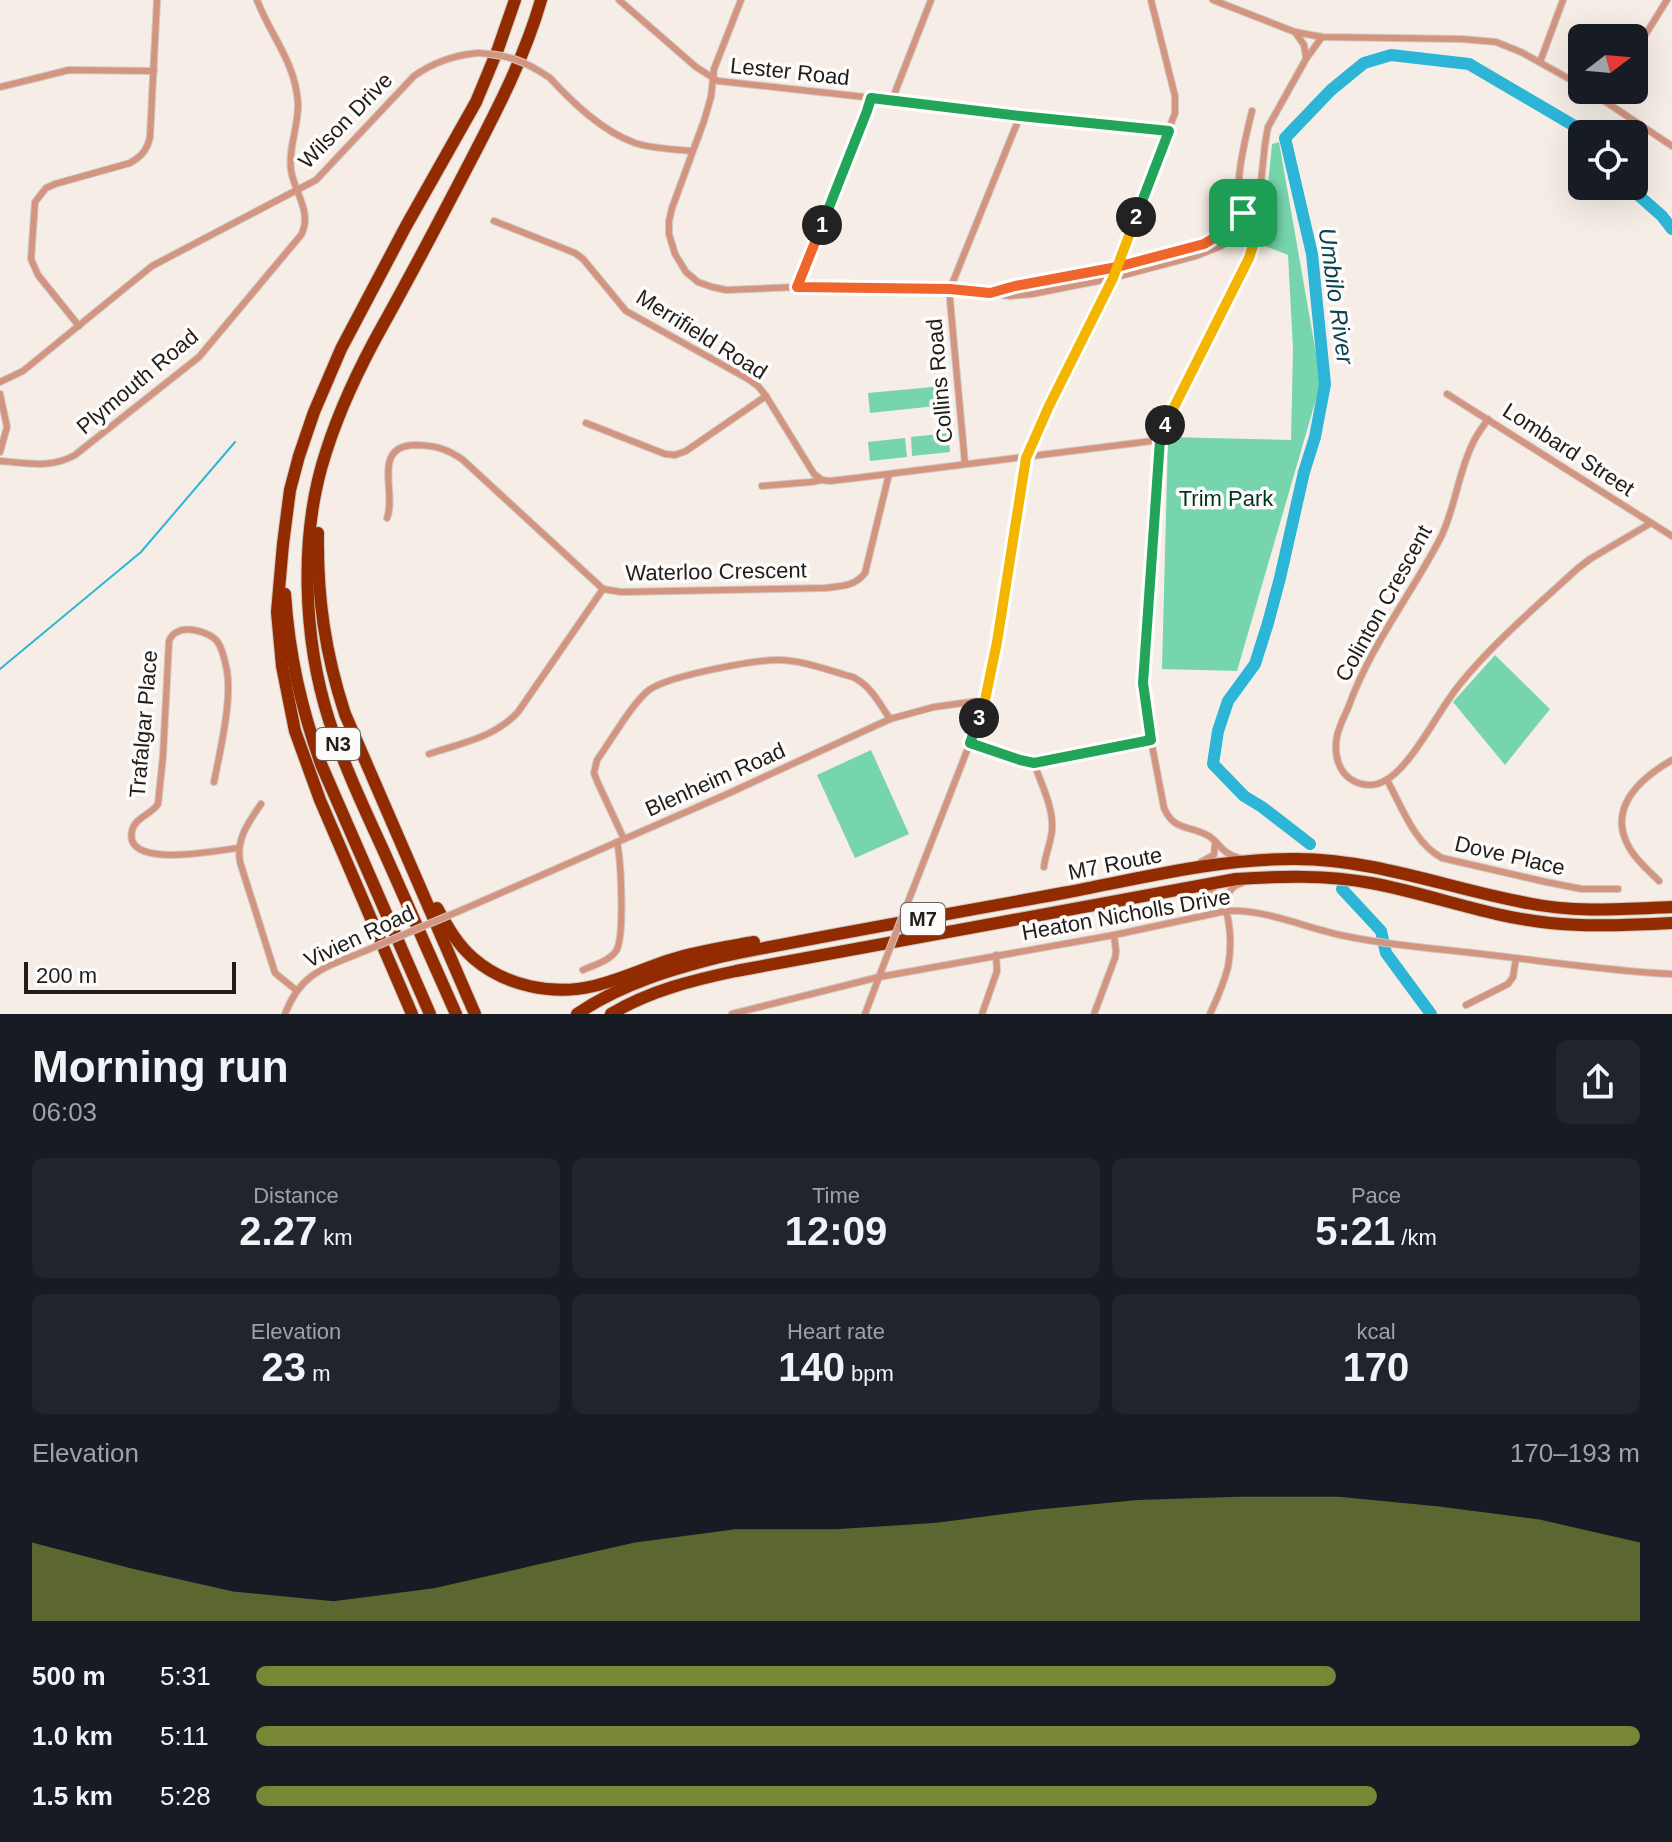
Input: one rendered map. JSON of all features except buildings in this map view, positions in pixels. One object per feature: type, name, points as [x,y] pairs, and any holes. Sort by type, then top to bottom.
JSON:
[{"type":"highway","name":"N3","points":[[430,1014],[336,799],[306,721],[289,643],[282,559],[290,490],[314,412],[341,349],[476,102],[515,0]]},
{"type":"highway","name":"N3","points":[[456,1014],[350,775],[329,720],[317,675],[307,571],[312,513],[325,454],[364,359],[496,113],[522,57],[541,0]]},
{"type":"highway","points":[[325,454],[317,564],[321,617],[333,671],[345,714],[475,1014]]},
{"type":"highway","points":[[282,559],[278,635],[295,731],[312,782],[412,1014]]},
{"type":"highway","points":[[390,821],[459,944],[495,973],[538,988],[581,988],[694,953],[823,931],[885,926]]},
{"type":"highway","name":"M7 Route","points":[[577,1014],[627,987],[686,965],[1175,872],[1252,861],[1320,860],[1372,867],[1557,908],[1672,907]]},
{"type":"highway","name":"M7 Route","points":[[611,1014],[655,993],[724,973],[1236,879],[1296,875],[1370,883],[1548,923],[1672,923]]},
{"type":"highway","points":[[386,955],[405,1014]]},
{"type":"street","points":[[79,326],[38,275],[31,259],[35,202],[46,188],[130,163],[147,148],[157,0]]},
{"type":"street","name":"Plymouth Road","points":[[0,461],[47,465],[75,455],[191,365],[301,235],[305,222],[290,161],[298,107],[297,93],[285,54],[257,0]]},
{"type":"street","points":[[619,0],[713,79],[741,0]]},
{"type":"street","points":[[892,100],[931,0]]},
{"type":"street","points":[[865,1014],[985,700],[1026,458],[1113,278],[1175,113],[1175,96],[1151,0]]},
{"type":"street","points":[[1213,0],[1295,32],[1322,37],[1480,40],[1508,45],[1568,78]]},
{"type":"street","points":[[1540,62],[1563,0]]},
{"type":"street","points":[[1648,31],[1667,0]]},
{"type":"street","points":[[1295,32],[1304,45],[1306,59]]},
{"type":"street","points":[[1252,861],[1230,855],[1204,834],[1179,826],[1164,808],[1143,683],[1160,440],[1167,420],[1249,258],[1255,239],[1268,127],[1306,59],[1322,37]]},
{"type":"street","name":"Wilson Drive","points":[[0,382],[23,371],[152,266],[316,180],[414,76],[447,58],[478,53],[505,55],[525,62],[550,78],[573,102],[635,143],[692,151]]},
{"type":"street","points":[[0,87],[69,70],[154,71]]},
{"type":"street","name":"Lester Road","points":[[797,287],[726,290],[698,282],[686,272],[675,254],[669,221],[711,97],[713,79],[1169,131]]},
{"type":"street","points":[[871,98],[797,287],[950,289],[1010,296],[1032,294],[1113,278],[1196,256],[1221,246],[1258,211]]},
{"type":"street","points":[[1609,104],[1672,146]]},
{"type":"street","points":[[1243,213],[1238,202],[1238,185],[1252,111]]},
{"type":"street","name":"Collins Road","points":[[965,464],[950,289],[1020,116]]},
{"type":"street","points":[[990,293],[1117,267],[1204,244],[1238,220],[1259,192]]},
{"type":"street","name":"Merrifield Road","points":[[494,221],[575,253],[626,311],[758,386],[814,474],[822,480]]},
{"type":"street","points":[[1239,232],[1255,239]]},
{"type":"street","points":[[0,394],[7,427],[0,452]]},
{"type":"street","name":"Lombard Street","points":[[1447,394],[1672,536]]},
{"type":"street","points":[[586,423],[665,454],[675,455],[686,451],[766,396]]},
{"type":"street","name":"Colinton Crescent","points":[[1387,780],[1364,785],[1344,773],[1338,763],[1337,736],[1368,661],[1442,535],[1472,446],[1488,419]]},
{"type":"street","points":[[762,486],[846,479],[1160,440]]},
{"type":"street","name":"Waterloo Crescent","points":[[387,518],[390,509],[388,462],[392,455],[398,449],[412,445],[434,446],[450,451],[603,589],[637,591],[850,586],[865,573],[889,474]]},
{"type":"street","points":[[1387,780],[1418,746],[1458,686],[1495,647],[1577,569],[1651,523]]},
{"type":"street","points":[[429,754],[481,737],[507,723],[518,712],[603,589]]},
{"type":"street","name":"Trafalgar Place","points":[[214,782],[228,690],[223,655],[214,638],[207,633],[178,631],[169,641],[158,804],[134,824],[132,839],[135,845],[147,852],[169,856],[238,848]]},
{"type":"street","points":[[583,970],[613,955],[621,941],[621,841],[597,781],[595,767],[641,698],[654,687],[704,671],[766,660],[791,661],[863,682],[890,719]]},
{"type":"street","name":"Blenheim Road","points":[[464,909],[890,719],[934,707],[985,700]]},
{"type":"street","points":[[970,743],[1034,763],[1151,740]]},
{"type":"street","points":[[1659,881],[1631,852],[1621,818],[1623,805],[1631,794],[1672,760]]},
{"type":"street","points":[[1034,763],[1052,821],[1044,867]]},
{"type":"street","name":"Dove Place","points":[[1387,780],[1419,838],[1432,853],[1442,858],[1582,889],[1618,889]]},
{"type":"street","points":[[261,804],[248,823],[238,848],[243,874],[275,973],[296,990]]},
{"type":"street","points":[[1175,872],[1212,857],[1215,844]]},
{"type":"street","points":[[1210,1014],[1228,966],[1227,896],[1234,886],[1256,878]]},
{"type":"street","points":[[1178,890],[1214,891],[1226,911]]},
{"type":"street","name":"Vivien Road","points":[[285,1014],[296,990],[314,973],[464,909]]},
{"type":"street","name":"Heaton Nicholls Drive","points":[[732,1014],[879,977],[1240,910],[1275,916],[1344,936],[1388,943],[1672,974]]},
{"type":"street","points":[[1094,1014],[1115,958],[1114,935]]},
{"type":"street","points":[[982,1014],[997,971],[996,955]]},
{"type":"street","points":[[1466,1005],[1508,984],[1513,977],[1516,958]]},
{"type":"green space","name":"Trim Park","points":[[1279,142],[1321,382],[1237,671],[1162,669],[1168,437],[1291,440],[1293,349],[1288,255],[1262,245],[1272,144]]},
{"type":"green space","points":[[943,386],[945,405],[870,413],[868,393]]},
{"type":"green space","points":[[948,433],[950,452],[912,456],[911,437]]},
{"type":"green space","points":[[905,438],[907,457],[870,461],[868,442]]},
{"type":"green space","points":[[1495,655],[1550,709],[1505,765],[1453,702]]},
{"type":"green space","points":[[871,750],[909,834],[855,858],[817,775]]},
{"type":"waterway","name":"Umbilo River","points":[[1310,844],[1244,796],[1213,764],[1218,731],[1228,701],[1255,664],[1268,623],[1315,437],[1325,384],[1312,254],[1285,138],[1331,90],[1364,63],[1391,55],[1469,64],[1568,122]]},
{"type":"waterway","name":"Umbilo River","points":[[1644,200],[1672,229]]},
{"type":"waterway","points":[[0,669],[141,552],[235,442]]},
{"type":"waterway","name":"Umbilo River","points":[[1342,889],[1381,931],[1386,953],[1431,1014]]},
{"type":"route","points":[[1243,213],[1222,233],[1204,244],[1117,267],[990,293],[891,287],[797,287],[871,98],[1169,131],[1117,267],[1113,278],[1026,458],[997,642],[985,700],[970,743],[1034,763],[1151,740],[1143,683],[1160,440],[1167,420],[1249,258],[1255,239],[1259,192],[1243,213]]}]
